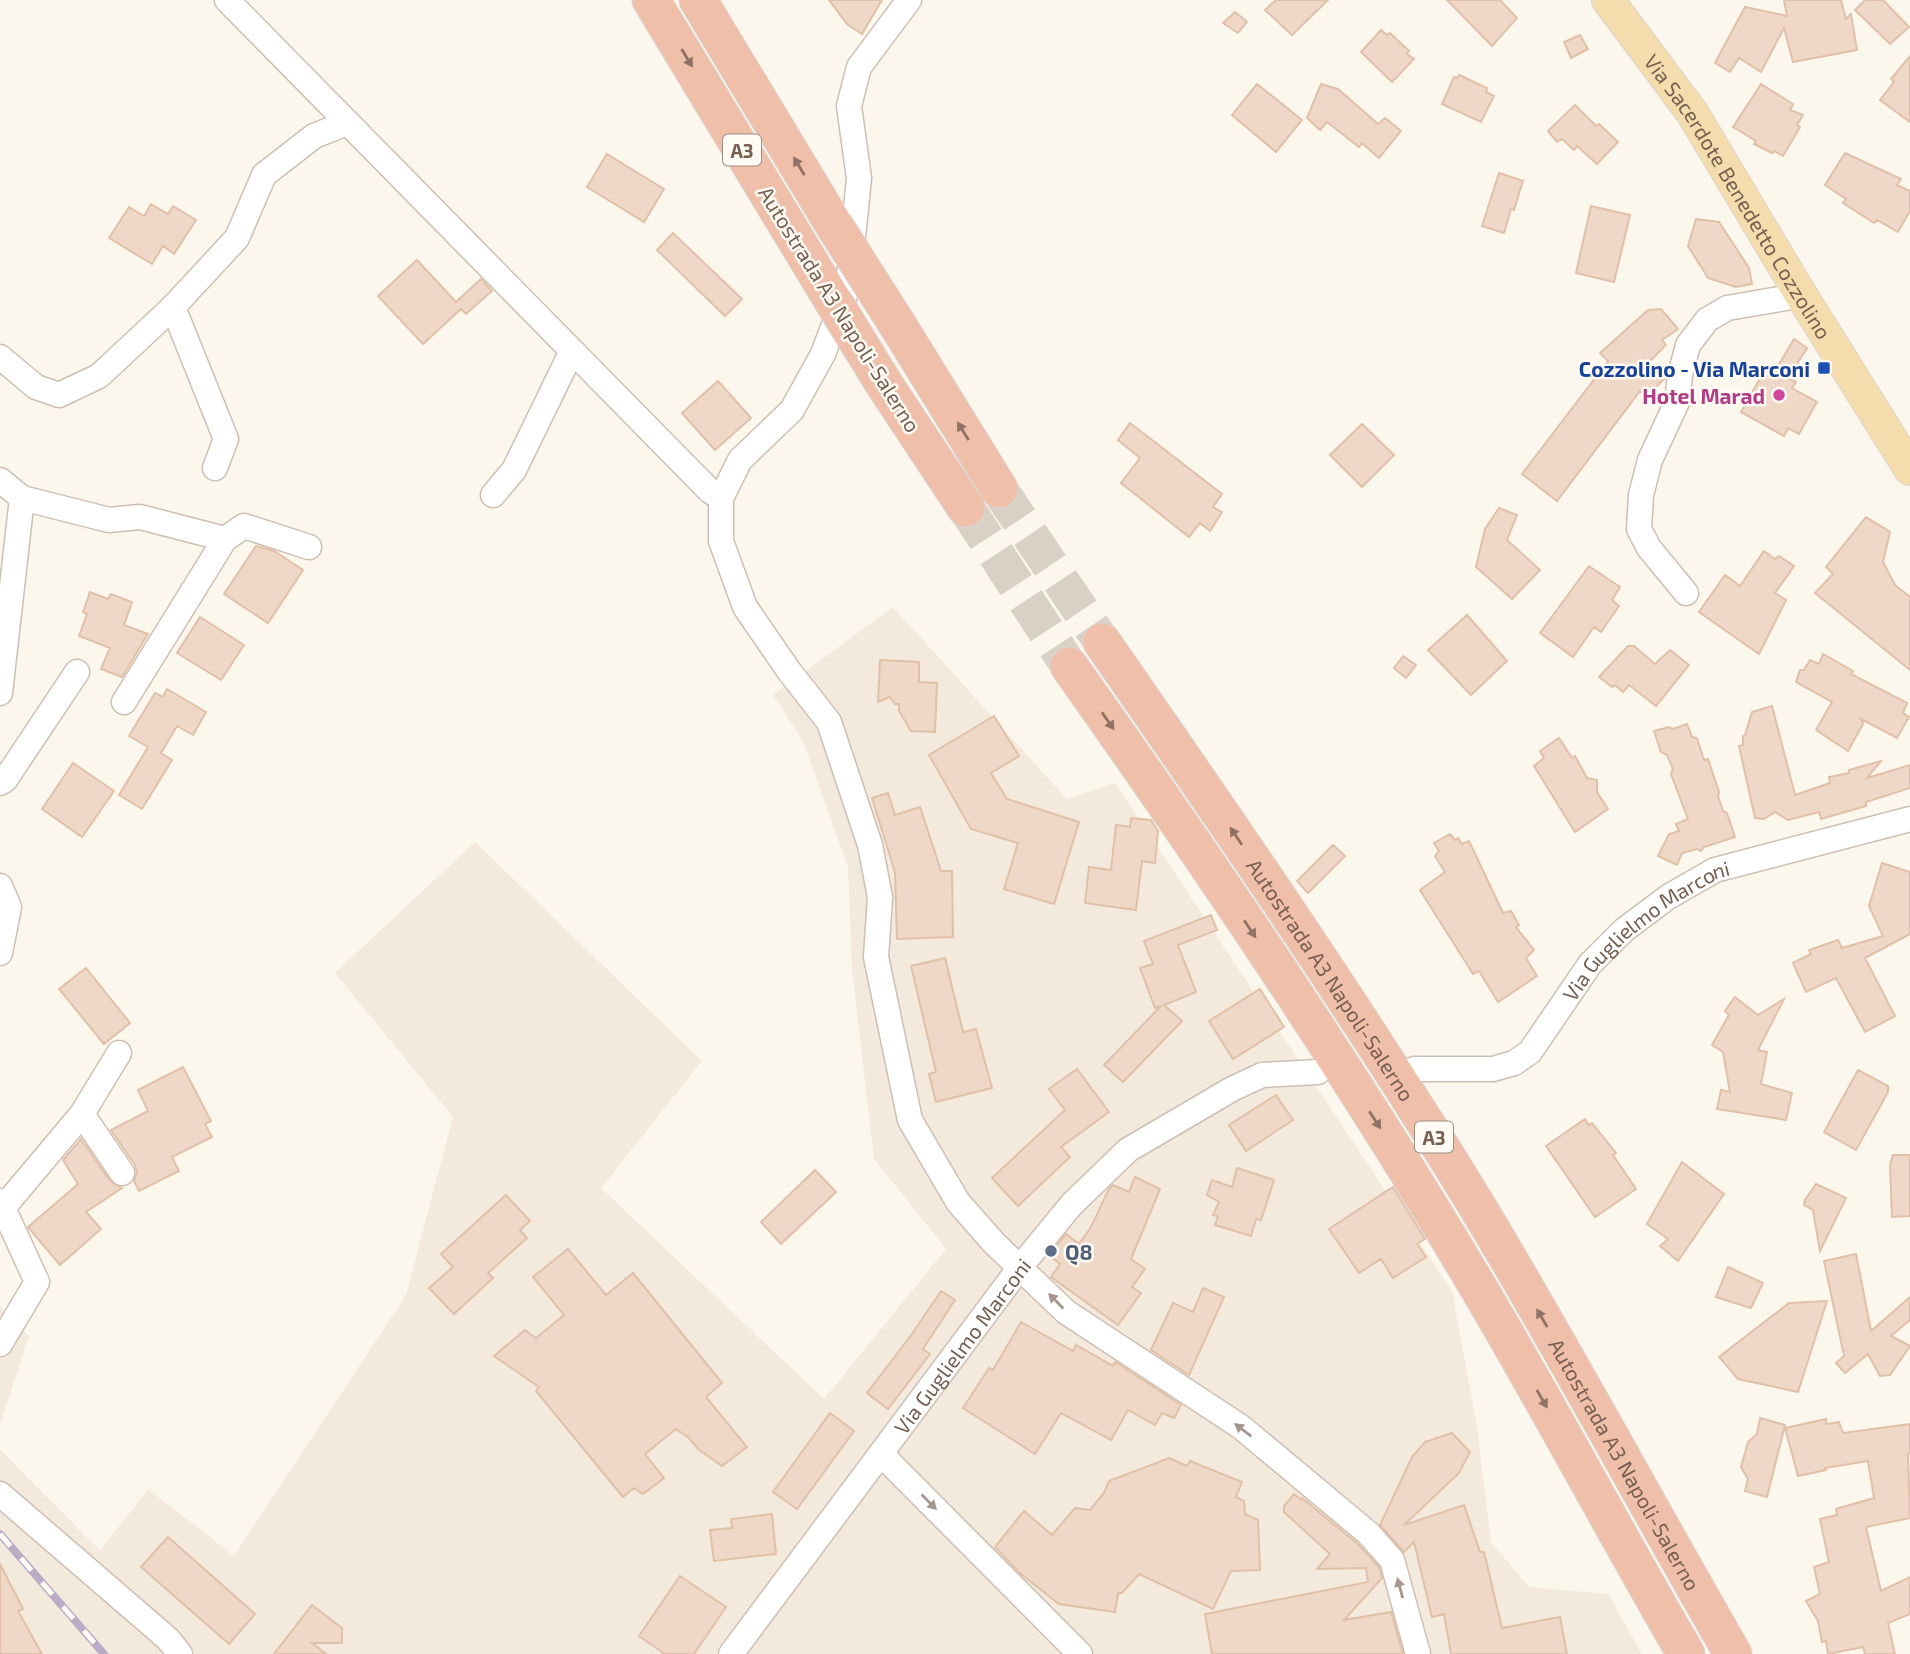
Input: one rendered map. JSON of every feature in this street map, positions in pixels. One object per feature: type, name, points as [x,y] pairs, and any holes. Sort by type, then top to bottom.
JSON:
[{"type":"highway","name":"Autostrada A3 Napoli-Salerno","points":[[652,0],[884,384],[966,508]]},
{"type":"highway","name":"Autostrada A3 Napoli-Salerno","points":[[698,0],[834,225],[999,489]]},
{"type":"highway","name":"Autostrada A3 Napoli-Salerno","points":[[1102,642],[1345,998],[1432,1133],[1584,1390],[1733,1654]]},
{"type":"highway","name":"Autostrada A3 Napoli-Salerno","points":[[1069,666],[1148,777],[1309,1016],[1386,1136],[1472,1278],[1686,1654]]},
{"type":"main road","name":"Via Sacerdote Benedetto Cozzolino","points":[[1608,0],[1693,114],[1798,290],[1910,469]]},
{"type":"street","points":[[227,0],[710,491],[721,499]]},
{"type":"street","points":[[909,0],[859,66],[849,106],[859,178],[848,287],[824,354],[792,410],[740,460],[721,499],[721,541],[746,607],[789,671],[829,722],[870,845],[880,897],[876,957],[910,1120],[958,1202],[994,1243],[1066,1312],[1241,1427],[1368,1533],[1392,1560],[1418,1654]]},
{"type":"street","points":[[0,357],[36,387],[59,395],[99,376],[173,307],[237,238],[264,175],[314,136],[347,123]]},
{"type":"street","points":[[1686,593],[1649,548],[1639,529],[1641,495],[1650,460],[1677,402],[1680,375],[1688,345],[1707,320],[1727,308],[1786,298],[1798,290]]},
{"type":"street","points":[[173,307],[226,439],[215,468]]},
{"type":"street","points":[[493,495],[514,470],[572,351]]},
{"type":"street","points":[[0,480],[22,498],[109,520],[140,517],[225,539]]},
{"type":"street","points":[[0,693],[22,498]]},
{"type":"street","points":[[124,702],[225,539],[244,526],[309,547]]},
{"type":"street","points":[[0,783],[5,780],[77,672]]},
{"type":"street","name":"Via Guglielmo Marconi","points":[[1414,1069],[1493,1069],[1514,1063],[1530,1052],[1590,964],[1624,930],[1668,897],[1715,870],[1910,820]]},
{"type":"street","points":[[0,886],[9,907],[0,953]]},
{"type":"street","points":[[0,1344],[37,1282],[2,1204],[82,1114],[119,1053]]},
{"type":"street","name":"Via Guglielmo Marconi","points":[[731,1654],[1021,1266],[1072,1204],[1128,1150],[1232,1089],[1262,1075],[1318,1072]]},
{"type":"street","points":[[82,1114],[122,1173]]},
{"type":"street","points":[[881,1454],[1080,1654]]},
{"type":"street","points":[[0,1494],[168,1639],[180,1654]]},
{"type":"shaded area","points":[[893,607],[1067,799],[1115,783],[1452,1291],[1477,1427],[1491,1542],[1529,1587],[1608,1594],[1642,1654],[0,1654],[0,1449],[100,1551],[148,1489],[234,1556],[406,1295],[453,1117],[335,973],[475,842],[702,1061],[601,1188],[824,1399],[946,1249],[874,1159],[852,969],[848,867],[803,741],[773,695]]},
{"type":"shaded area","points":[[0,1306],[29,1336],[0,1424]]},
{"type":"building","points":[[829,0],[882,0],[862,34],[847,24]]},
{"type":"building","points":[[1276,0],[1328,0],[1292,35],[1265,10]]},
{"type":"building","points":[[1447,0],[1500,0],[1517,18],[1492,46]]},
{"type":"building","points":[[1784,0],[1841,0],[1846,19],[1851,14],[1857,50],[1793,62],[1784,28],[1761,72],[1739,58],[1730,72],[1715,63],[1745,7],[1787,16]]},
{"type":"building","points":[[1865,0],[1883,0],[1909,27],[1890,44],[1855,10]]},
{"type":"building","points":[[1235,12],[1247,22],[1238,33],[1223,23]]},
{"type":"building","points":[[1381,30],[1387,35],[1390,33],[1414,59],[1392,82],[1361,52]]},
{"type":"building","points":[[1580,35],[1588,49],[1571,58],[1564,42]]},
{"type":"building","points":[[1910,56],[1910,122],[1880,100],[1894,82],[1891,79]]},
{"type":"building","points":[[1459,75],[1487,88],[1486,92],[1494,96],[1481,122],[1442,104],[1454,77]]},
{"type":"building","points":[[1257,84],[1302,120],[1276,152],[1232,115]]},
{"type":"building","points":[[1321,84],[1338,89],[1378,124],[1385,118],[1401,131],[1379,158],[1362,143],[1359,147],[1327,122],[1320,130],[1307,118]]},
{"type":"building","points":[[1761,84],[1793,104],[1790,110],[1803,115],[1797,125],[1800,127],[1783,156],[1754,144],[1756,141],[1733,127]]},
{"type":"building","points":[[1575,105],[1596,126],[1599,124],[1618,142],[1597,164],[1577,146],[1574,150],[1562,139],[1557,142],[1548,131]]},
{"type":"building","points":[[1845,153],[1901,179],[1897,185],[1910,191],[1910,211],[1898,232],[1877,220],[1874,223],[1843,203],[1846,199],[1825,185]]},
{"type":"building","points":[[607,154],[664,189],[644,222],[587,187]]},
{"type":"building","points":[[1499,173],[1523,181],[1504,233],[1482,226]]},
{"type":"building","points":[[151,204],[168,214],[173,206],[196,220],[174,254],[163,246],[152,264],[109,238],[129,207],[144,216]]},
{"type":"building","points":[[1591,206],[1630,215],[1614,282],[1576,273]]},
{"type":"building","points":[[1696,219],[1719,222],[1749,268],[1752,284],[1736,287],[1708,278],[1688,246]]},
{"type":"building","points":[[673,233],[742,299],[725,316],[657,250]]},
{"type":"building","points":[[417,260],[456,302],[481,279],[492,291],[466,314],[461,309],[423,344],[378,296]]},
{"type":"building","points":[[1661,309],[1678,329],[1662,340],[1666,345],[1649,362],[1664,379],[1646,397],[1640,391],[1557,501],[1522,474],[1608,361],[1600,353],[1648,310]]},
{"type":"building","points":[[1794,339],[1807,348],[1788,378],[1796,382],[1792,388],[1817,402],[1799,434],[1788,428],[1784,436],[1741,412],[1767,366],[1775,371]]},
{"type":"building","points":[[718,381],[751,418],[715,450],[682,413]]},
{"type":"building","points":[[1130,423],[1222,494],[1213,507],[1222,512],[1210,531],[1200,523],[1189,537],[1121,483],[1140,458],[1118,440]]},
{"type":"building","points":[[1362,424],[1394,455],[1362,487],[1330,455]]},
{"type":"building","points":[[1499,508],[1517,515],[1507,540],[1540,570],[1512,599],[1476,567],[1485,529]]},
{"type":"building","points":[[1866,517],[1890,532],[1883,562],[1895,585],[1910,597],[1910,670],[1815,593],[1833,574],[1826,567]]},
{"type":"building","points":[[256,546],[274,551],[303,570],[268,623],[224,594]]},
{"type":"building","points":[[1764,551],[1775,559],[1779,556],[1794,566],[1775,593],[1786,600],[1759,654],[1699,612],[1725,575],[1740,586]]},
{"type":"building","points":[[1589,566],[1620,587],[1612,600],[1619,606],[1601,632],[1594,627],[1573,657],[1540,633]]},
{"type":"building","points":[[90,592],[108,599],[111,594],[132,602],[124,625],[148,634],[122,677],[101,669],[110,648],[79,636],[87,614],[83,612]]},
{"type":"building","points":[[1467,615],[1507,661],[1471,695],[1428,650]]},
{"type":"building","points":[[200,617],[244,645],[221,680],[177,653]]},
{"type":"building","points":[[1628,646],[1634,646],[1655,664],[1670,650],[1689,665],[1656,706],[1629,685],[1623,692],[1599,677]]},
{"type":"building","points":[[1823,654],[1853,671],[1851,674],[1907,703],[1903,713],[1909,717],[1897,738],[1861,719],[1863,724],[1848,751],[1816,730],[1832,702],[1796,682],[1800,670],[1804,670],[1810,660],[1819,664]]},
{"type":"building","points":[[1403,656],[1416,665],[1406,678],[1394,668]]},
{"type":"building","points":[[880,660],[919,662],[919,682],[937,683],[935,732],[911,731],[899,711],[899,704],[895,704],[890,697],[878,702]]},
{"type":"building","points":[[167,689],[206,712],[193,735],[177,726],[161,753],[172,760],[142,809],[119,795],[148,747],[129,736],[155,693],[163,697]]},
{"type":"building","points":[[1772,706],[1795,795],[1830,783],[1829,777],[1881,761],[1867,778],[1910,765],[1910,788],[1866,802],[1866,806],[1821,819],[1819,812],[1788,820],[1775,812],[1764,819],[1755,818],[1739,746],[1743,745],[1743,736],[1752,712]]},
{"type":"building","points":[[994,716],[1019,756],[991,773],[1007,799],[1079,822],[1054,904],[1004,889],[1018,843],[971,829],[929,755]]},
{"type":"building","points":[[1687,724],[1692,737],[1697,738],[1704,760],[1708,759],[1723,811],[1727,813],[1735,837],[1704,847],[1701,851],[1697,849],[1682,853],[1677,865],[1658,856],[1669,834],[1679,831],[1676,824],[1688,819],[1671,774],[1673,769],[1667,755],[1661,752],[1654,731]]},
{"type":"building","points":[[1559,738],[1572,758],[1575,756],[1587,778],[1597,780],[1597,792],[1608,809],[1575,832],[1534,766],[1544,758],[1540,751]]},
{"type":"building","points":[[73,763],[114,791],[82,837],[42,809]]},
{"type":"building","points":[[888,793],[895,815],[920,807],[941,871],[952,871],[953,937],[897,939],[895,872],[872,798]]},
{"type":"building","points":[[1131,818],[1151,820],[1158,831],[1155,863],[1142,861],[1136,910],[1085,903],[1089,867],[1111,870],[1116,825],[1130,827]]},
{"type":"building","points":[[1450,834],[1462,844],[1469,841],[1503,913],[1511,911],[1519,925],[1516,927],[1534,950],[1526,958],[1537,976],[1498,1002],[1479,971],[1473,974],[1420,890],[1445,872],[1435,856],[1439,851],[1434,843]]},
{"type":"building","points":[[1333,845],[1345,856],[1308,893],[1297,881]]},
{"type":"building","points":[[1882,863],[1910,872],[1910,934],[1865,958],[1895,1016],[1865,1032],[1836,978],[1806,992],[1793,963],[1811,954],[1809,950],[1838,940],[1842,948],[1883,936],[1869,906]]},
{"type":"building","points":[[1211,915],[1217,930],[1178,945],[1196,992],[1164,1005],[1182,1021],[1123,1082],[1104,1065],[1161,1006],[1155,1008],[1140,968],[1153,964],[1144,941]]},
{"type":"building","points":[[945,958],[963,1032],[976,1029],[992,1088],[936,1102],[929,1074],[936,1072],[911,966]]},
{"type":"building","points":[[86,968],[130,1023],[104,1044],[59,989]]},
{"type":"building","points":[[1260,989],[1284,1027],[1233,1059],[1209,1021]]},
{"type":"building","points":[[1735,997],[1758,1015],[1784,999],[1758,1050],[1767,1052],[1761,1084],[1792,1093],[1786,1120],[1717,1109],[1721,1090],[1730,1092],[1723,1052],[1712,1045],[1729,1015],[1725,1011]]},
{"type":"building","points":[[183,1067],[211,1121],[205,1124],[212,1137],[172,1157],[179,1171],[139,1191],[134,1181],[137,1173],[135,1165],[111,1130],[148,1111],[138,1090]]},
{"type":"building","points":[[1077,1069],[1109,1112],[1061,1147],[1070,1157],[1018,1206],[992,1178],[1065,1110],[1049,1089]]},
{"type":"building","points":[[1858,1070],[1888,1086],[1888,1092],[1856,1150],[1824,1132]]},
{"type":"building","points":[[1276,1095],[1293,1120],[1246,1151],[1229,1125]]},
{"type":"building","points":[[1585,1119],[1589,1125],[1592,1123],[1616,1153],[1613,1155],[1636,1189],[1595,1217],[1546,1146]]},
{"type":"building","points":[[81,1139],[110,1181],[122,1188],[86,1212],[101,1229],[60,1265],[28,1227],[78,1184],[63,1160]]},
{"type":"building","points":[[1893,1155],[1910,1155],[1910,1216],[1892,1217],[1890,1165]]},
{"type":"building","points":[[1682,1162],[1724,1194],[1678,1261],[1660,1246],[1668,1239],[1647,1224]]},
{"type":"building","points":[[1237,1168],[1274,1180],[1261,1220],[1256,1219],[1251,1236],[1215,1225],[1218,1216],[1213,1215],[1219,1202],[1207,1195],[1212,1180],[1232,1187]]},
{"type":"building","points":[[815,1170],[836,1192],[781,1244],[761,1222]]},
{"type":"building","points":[[1135,1177],[1160,1189],[1131,1259],[1145,1269],[1132,1287],[1141,1293],[1118,1325],[1051,1277],[1060,1264],[1049,1255],[1066,1234],[1079,1244],[1091,1227],[1109,1189],[1113,1185],[1129,1192]]},
{"type":"building","points":[[1816,1184],[1846,1198],[1820,1251],[1813,1210],[1804,1205]]},
{"type":"building","points":[[1393,1187],[1425,1239],[1417,1244],[1426,1257],[1393,1278],[1381,1259],[1359,1273],[1329,1229]]},
{"type":"building","points":[[506,1195],[530,1221],[520,1230],[527,1238],[488,1273],[493,1278],[454,1314],[429,1288],[453,1267],[441,1254]]},
{"type":"building","points":[[568,1249],[606,1295],[633,1273],[722,1383],[706,1397],[747,1447],[722,1466],[676,1429],[645,1454],[664,1478],[643,1494],[634,1488],[623,1497],[536,1391],[539,1387],[494,1356],[525,1330],[536,1338],[564,1315],[533,1277]]},
{"type":"building","points":[[1856,1254],[1871,1331],[1910,1297],[1910,1320],[1891,1336],[1910,1346],[1890,1375],[1880,1376],[1868,1354],[1845,1373],[1836,1363],[1844,1356],[1824,1261]]},
{"type":"building","points":[[1728,1267],[1763,1283],[1751,1308],[1716,1297]]},
{"type":"building","points":[[1203,1288],[1224,1297],[1189,1375],[1151,1350],[1173,1303],[1193,1312]]},
{"type":"building","points":[[941,1291],[955,1300],[923,1349],[930,1354],[888,1409],[867,1393]]},
{"type":"building","points":[[1827,1301],[1798,1392],[1738,1379],[1719,1357],[1789,1303]]},
{"type":"building","points":[[1021,1322],[1073,1351],[1076,1345],[1113,1366],[1117,1363],[1181,1405],[1174,1418],[1162,1413],[1155,1425],[1128,1410],[1111,1440],[1061,1413],[1035,1454],[963,1408],[989,1368],[993,1370]]},
{"type":"building","points":[[830,1413],[854,1431],[797,1509],[773,1492]]},
{"type":"building","points":[[1760,1418],[1785,1425],[1767,1497],[1745,1491],[1748,1479],[1741,1467],[1748,1442],[1757,1434]]},
{"type":"building","points":[[1826,1419],[1826,1424],[1839,1422],[1843,1433],[1910,1424],[1910,1518],[1866,1527],[1881,1591],[1910,1577],[1910,1614],[1888,1623],[1895,1654],[1865,1654],[1863,1647],[1828,1654],[1826,1641],[1822,1642],[1818,1621],[1806,1601],[1820,1594],[1814,1567],[1829,1562],[1820,1519],[1837,1515],[1836,1509],[1874,1498],[1868,1461],[1825,1468],[1826,1470],[1798,1476],[1785,1428]]},
{"type":"building","points":[[1452,1433],[1470,1452],[1459,1473],[1404,1525],[1464,1505],[1480,1552],[1484,1552],[1502,1628],[1560,1617],[1567,1654],[1451,1654],[1444,1614],[1432,1617],[1414,1542],[1404,1552],[1380,1525],[1412,1457],[1425,1442]]},
{"type":"building","points":[[1169,1458],[1187,1466],[1190,1461],[1242,1482],[1236,1497],[1244,1501],[1245,1514],[1258,1520],[1260,1570],[1231,1571],[1213,1609],[1139,1574],[1122,1593],[1118,1593],[1115,1612],[1059,1604],[1021,1574],[995,1547],[1024,1511],[1052,1535],[1075,1508],[1090,1510],[1104,1493],[1109,1481]]},
{"type":"building","points":[[1294,1494],[1358,1544],[1379,1567],[1382,1578],[1344,1620],[1391,1612],[1403,1654],[1212,1654],[1205,1614],[1368,1582],[1366,1568],[1317,1569],[1330,1554],[1284,1512],[1284,1506]]},
{"type":"building","points":[[772,1514],[776,1554],[714,1561],[710,1530],[732,1528],[731,1519]]},
{"type":"building","points":[[168,1537],[255,1614],[229,1644],[141,1567]]},
{"type":"building","points":[[0,1564],[23,1609],[18,1611],[42,1654],[0,1654]]},
{"type":"building","points":[[680,1576],[726,1607],[694,1654],[665,1654],[639,1636]]},
{"type":"building","points":[[312,1605],[342,1628],[342,1643],[312,1643],[326,1654],[274,1654]]},
{"type":"tunnel","points":[[999,489],[1102,642]]},
{"type":"tunnel","points":[[966,508],[1069,666]]},
{"type":"railway","points":[[0,1534],[104,1654]]},
{"type":"place","name":"Cozzolino - Via Marconi","points":[[1824,368]]},
{"type":"place","name":"Hotel Marad","points":[[1779,395]]},
{"type":"place","name":"Q8","points":[[1051,1251]]}]
